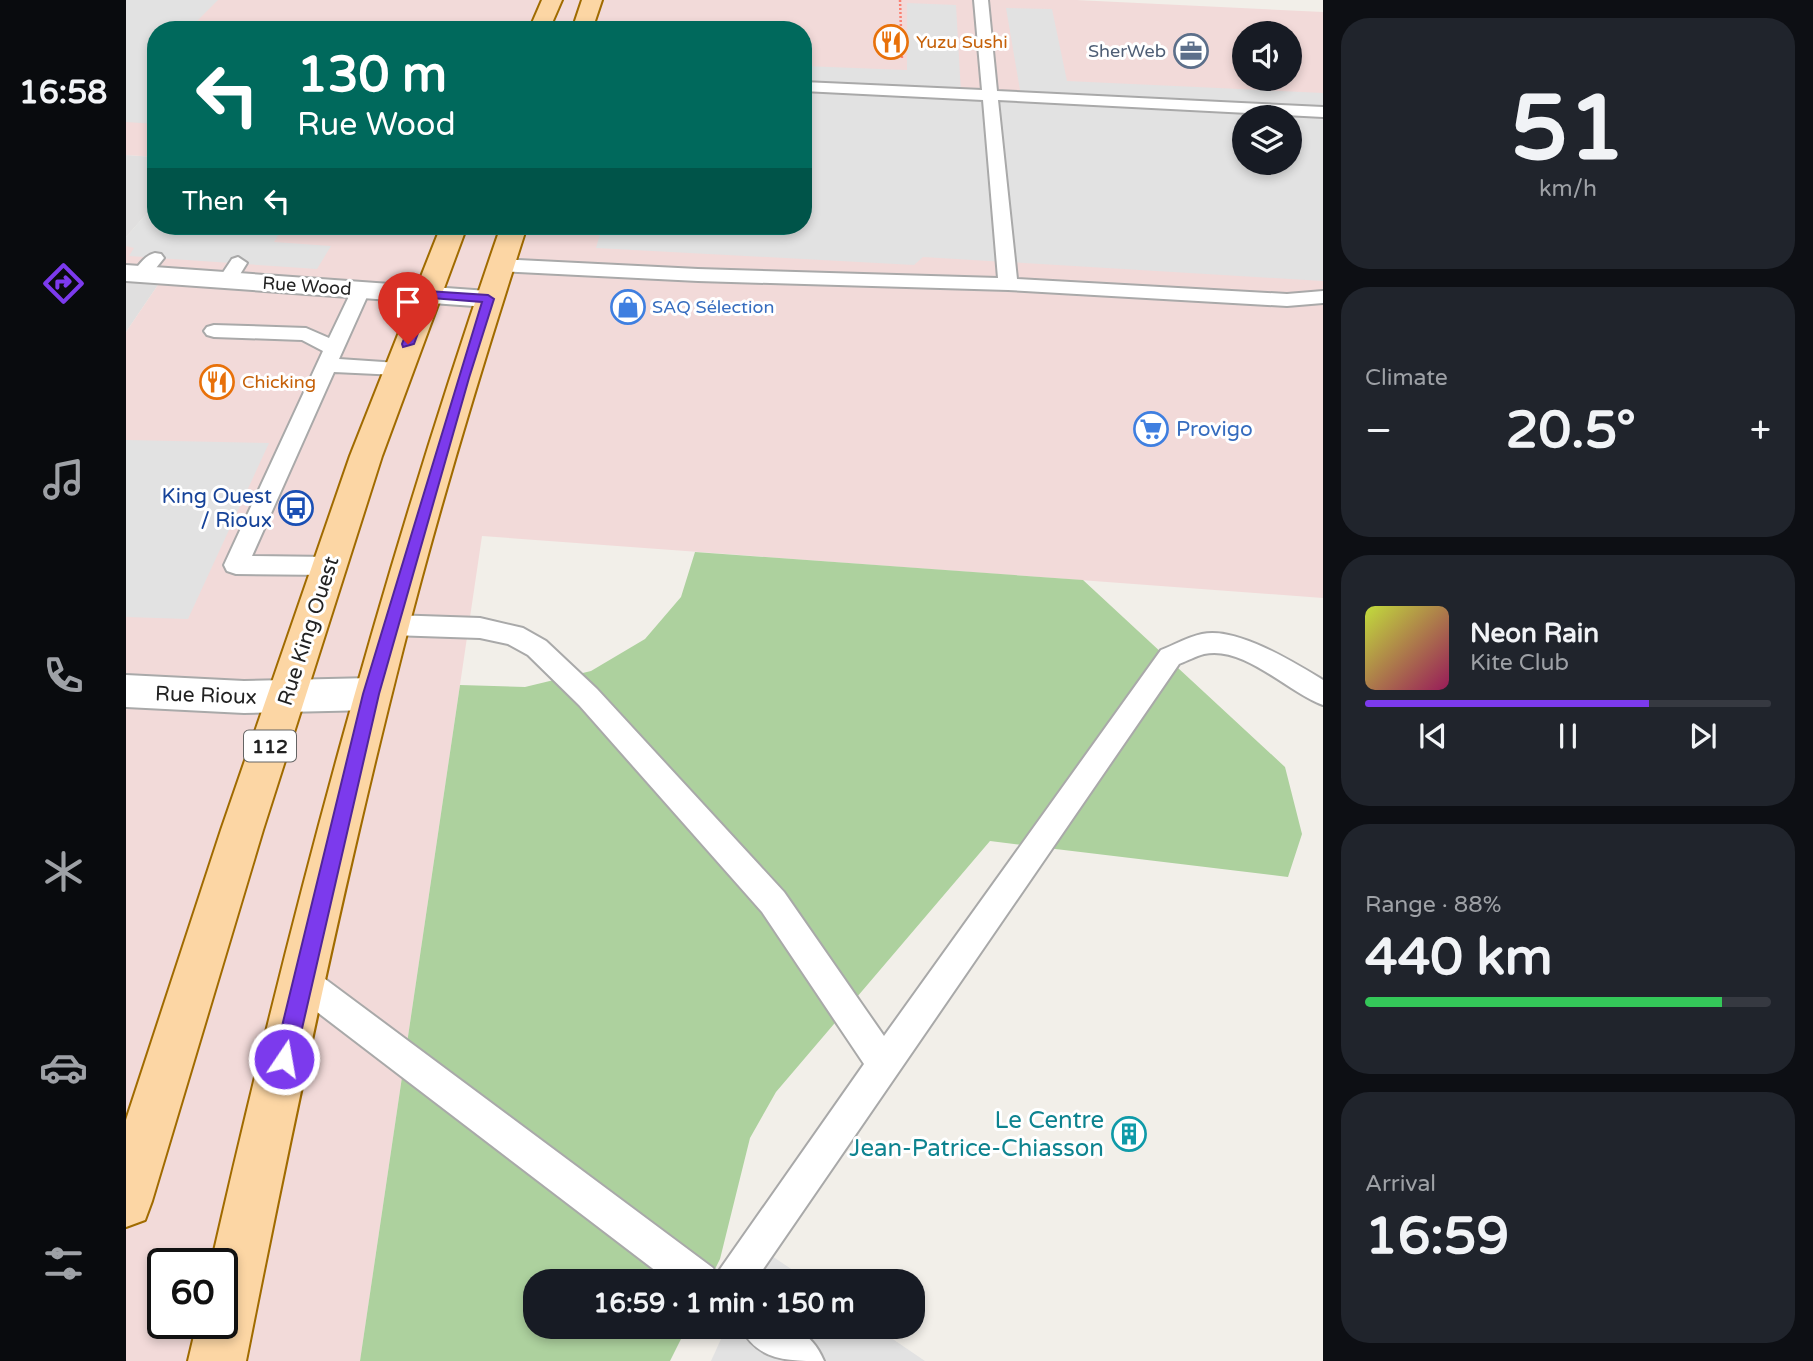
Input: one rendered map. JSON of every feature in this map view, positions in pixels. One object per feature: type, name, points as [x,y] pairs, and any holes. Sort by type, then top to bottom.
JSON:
[{"type":"main road","points":[[543,21],[552,0]]},
{"type":"main road","points":[[585,21],[592,0]]},
{"type":"main road","name":"Rue King Ouest","points":[[126,1202],[242,830],[366,456],[450,235]]},
{"type":"main road","points":[[217,1361],[302,981],[371,694],[494,282],[511,235]]},
{"type":"street","name":"Rue Wood","points":[[141,269],[232,272],[361,290],[427,295],[494,282]]},
{"type":"street","name":"Rue Rioux","points":[[126,691],[205,697],[371,694]]},
{"type":"lane","points":[[981,0],[1008,284]]},
{"type":"lane","points":[[812,86],[1323,111]]},
{"type":"lane","points":[[494,282],[794,279],[1008,284],[1287,300],[1323,298]]},
{"type":"lane","points":[[330,566],[236,565],[361,290]]},
{"type":"lane","points":[[214,331],[306,334],[331,357],[398,369]]},
{"type":"lane","points":[[391,625],[480,628],[513,635],[537,648],[588,697],[773,902],[884,1065]]},
{"type":"lane","points":[[741,1269],[1170,657],[1205,643],[1234,647],[1275,663],[1323,694]]},
{"type":"lane","points":[[302,981],[683,1269]]},
{"type":"lane","points":[[776,1339],[804,1361]]},
{"type":"shaded area","points":[[126,0],[1076,0],[1323,12],[1323,598],[482,536],[360,1361],[126,1361],[126,332],[164,276],[126,273],[126,238],[147,230],[147,235],[812,235],[812,21],[147,21],[147,156],[126,155]]},
{"type":"shaded area","points":[[126,0],[218,0],[197,21],[147,21],[147,123],[126,122]]},
{"type":"shaded area","points":[[907,3],[956,5],[961,93],[1021,96],[1006,8],[1052,9],[1067,81],[1232,89],[1232,91],[1323,93],[1323,281],[923,257],[914,265],[596,248],[600,235],[812,235],[812,66],[907,70]]},
{"type":"shaded area","points":[[126,155],[147,156],[147,213],[126,237]]},
{"type":"shaded area","points":[[147,213],[147,235],[278,235],[274,242],[331,246],[317,269],[129,256],[134,248],[126,246],[126,237]]},
{"type":"shaded area","points":[[126,273],[164,276],[126,332]]},
{"type":"shaded area","points":[[126,440],[269,443],[188,619],[126,617]]},
{"type":"shaded area","points":[[763,1250],[791,1269],[754,1269]]},
{"type":"shaded area","points":[[721,1339],[893,1339],[925,1361],[711,1361]]},
{"type":"green space","points":[[695,552],[1083,580],[1285,767],[1302,834],[1288,877],[990,841],[776,1092],[750,1138],[720,1259],[715,1269],[523,1269],[523,1339],[681,1339],[670,1361],[360,1361],[460,685],[525,687],[591,671],[645,639],[681,597]]},
{"type":"place","name":"Yuzu Sushi","points":[[891,42]]},
{"type":"place","name":"SherWeb","points":[[1191,51]]},
{"type":"place","name":"SAQ Sélection","points":[[628,307]]},
{"type":"place","name":"Chicking","points":[[217,382]]},
{"type":"place","name":"Provigo","points":[[1151,429]]},
{"type":"place","name":"King Ouest / Rioux","points":[[296,508]]},
{"type":"place","name":"Le Centre Jean-Patrice-Chiasson","points":[[1129,1134]]},
{"type":"route","points":[[284,1059],[371,694],[488,299],[427,295],[408,344]]}]
